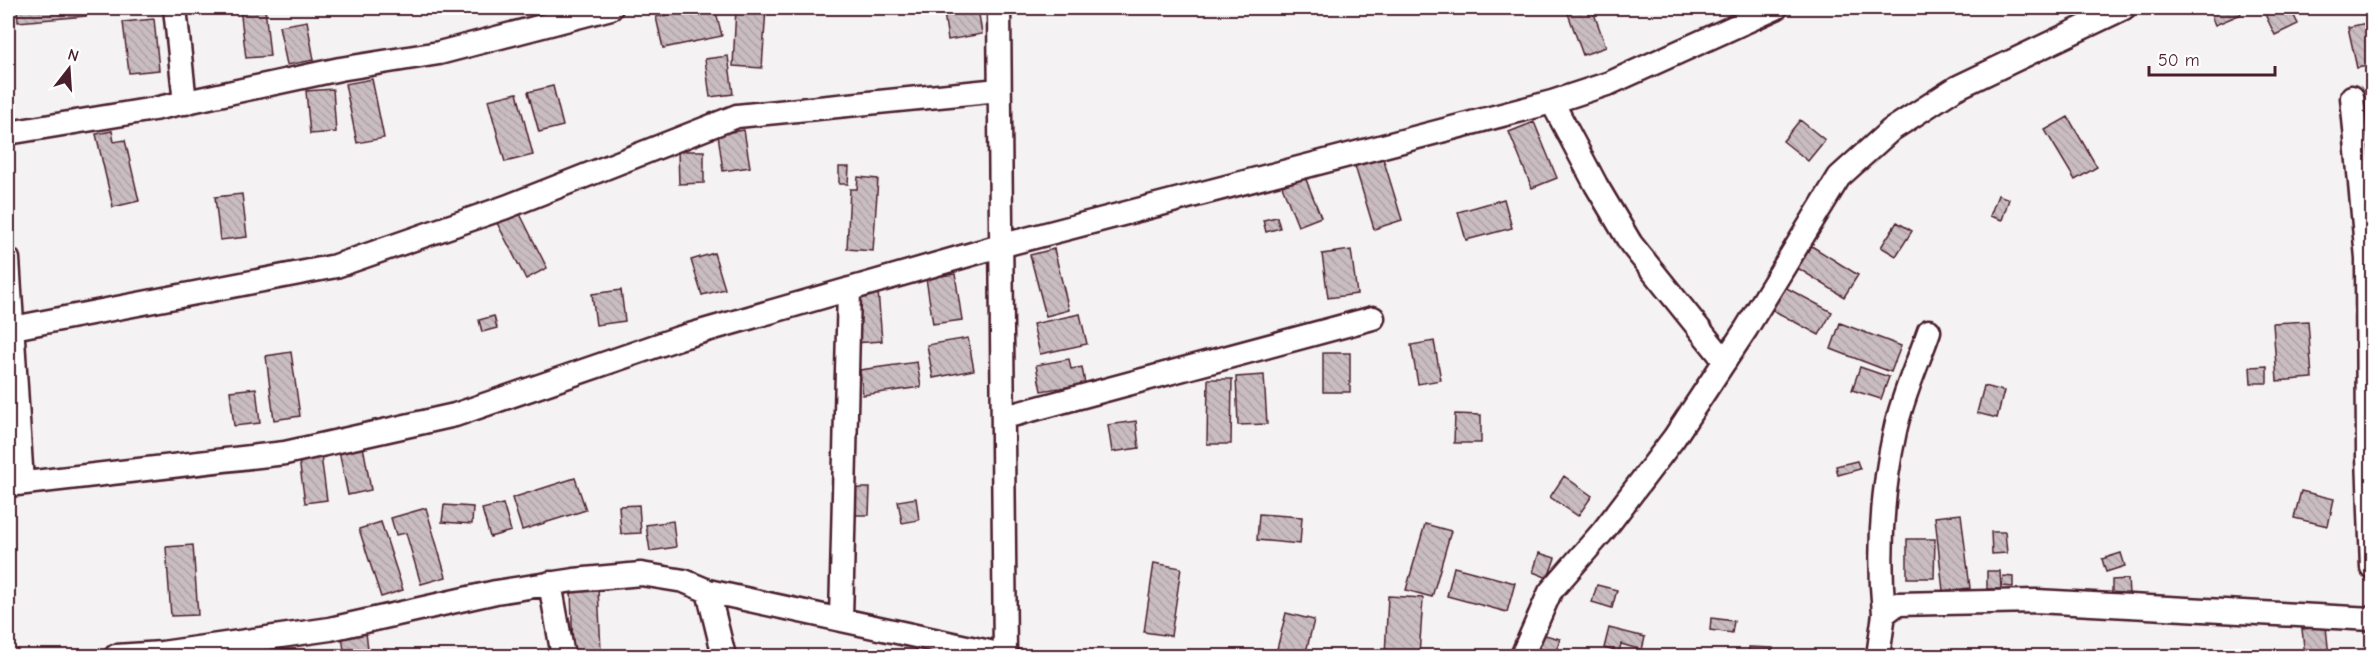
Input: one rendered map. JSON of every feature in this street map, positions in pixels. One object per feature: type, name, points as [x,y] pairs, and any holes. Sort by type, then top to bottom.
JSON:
[{"type":"street","points":[[176,8],[185,103]]},
{"type":"street","points":[[8,133],[185,103],[339,69],[439,53],[611,8]]},
{"type":"street","points":[[116,657],[162,653],[330,629],[550,583],[641,574],[684,581],[708,591],[1006,656],[999,8]]},
{"type":"street","points":[[8,260],[15,484],[285,453],[455,415],[679,338],[849,289],[1000,246],[1552,102],[1610,83],[1776,8]]},
{"type":"street","points":[[1522,657],[1550,592],[1604,530],[1667,447],[1725,361],[1839,177],[1891,130],[1956,88],[2124,8]]},
{"type":"street","points":[[10,329],[336,266],[507,207],[737,116],[999,90]]},
{"type":"street","points":[[2352,97],[2367,258],[2367,444],[2373,567]]},
{"type":"street","points":[[1552,102],[1596,185],[1631,244],[1725,361]]},
{"type":"street","points":[[841,619],[849,289]]},
{"type":"street","points":[[1005,417],[1373,318]]},
{"type":"street","points":[[1878,657],[1884,614],[1880,578],[1881,518],[1895,429],[1929,331]]},
{"type":"street","points":[[550,583],[563,657]]},
{"type":"street","points":[[708,591],[724,657]]},
{"type":"street","points":[[1884,614],[1897,604],[2036,602],[2373,619]]},
{"type":"building","points":[[17,8],[85,8],[86,16],[18,22]]},
{"type":"building","points":[[240,8],[265,8],[270,56],[246,58]]},
{"type":"building","points":[[700,8],[715,8],[722,36],[663,48],[656,17]]},
{"type":"building","points":[[736,8],[766,8],[762,68],[733,66]]},
{"type":"building","points":[[978,8],[982,34],[948,40],[944,13]]},
{"type":"building","points":[[1566,8],[1592,8],[1606,47],[1583,55]]},
{"type":"building","points":[[2208,8],[2238,8],[2241,14],[2215,25]]},
{"type":"building","points":[[2262,8],[2290,8],[2298,24],[2275,35]]},
{"type":"building","points":[[154,19],[159,70],[129,73],[123,22]]},
{"type":"building","points":[[307,21],[314,60],[287,65],[279,26]]},
{"type":"building","points":[[2372,22],[2372,65],[2357,68],[2348,27]]},
{"type":"building","points":[[728,56],[733,94],[710,97],[705,59]]},
{"type":"building","points":[[372,79],[384,138],[357,143],[345,84]]},
{"type":"building","points":[[553,86],[563,126],[539,132],[528,92]]},
{"type":"building","points":[[333,89],[336,132],[310,134],[306,91]]},
{"type":"building","points":[[517,93],[533,155],[505,162],[488,100]]},
{"type":"building","points":[[2068,117],[2097,167],[2075,180],[2045,130]]},
{"type":"building","points":[[1800,120],[1825,140],[1808,161],[1783,141]]},
{"type":"building","points":[[1534,122],[1557,178],[1532,188],[1509,132]]},
{"type":"building","points":[[744,130],[750,167],[723,171],[718,134]]},
{"type":"building","points":[[112,131],[114,142],[125,140],[139,201],[113,207],[96,134]]},
{"type":"building","points":[[678,151],[704,151],[704,183],[679,184]]},
{"type":"building","points":[[1383,158],[1402,220],[1374,229],[1355,166]]},
{"type":"building","points":[[839,167],[849,167],[848,184],[839,184]]},
{"type":"building","points":[[858,177],[878,179],[873,251],[847,249],[850,189],[857,189]]},
{"type":"building","points":[[1305,177],[1321,217],[1298,226],[1282,186]]},
{"type":"building","points":[[242,194],[247,237],[220,240],[215,197]]},
{"type":"building","points":[[1998,195],[2009,199],[2002,220],[1990,216]]},
{"type":"building","points":[[1504,199],[1512,228],[1466,240],[1458,212]]},
{"type":"building","points":[[517,208],[547,268],[526,279],[495,219]]},
{"type":"building","points":[[1277,217],[1280,228],[1266,232],[1263,220]]},
{"type":"building","points":[[1897,222],[1912,231],[1896,256],[1881,247]]},
{"type":"building","points":[[1802,240],[1858,275],[1844,297],[1788,262]]},
{"type":"building","points":[[1054,249],[1069,310],[1046,316],[1030,255]]},
{"type":"building","points":[[1351,250],[1357,294],[1328,298],[1322,254]]},
{"type":"building","points":[[714,253],[725,289],[702,295],[691,260]]},
{"type":"building","points":[[955,274],[962,320],[933,324],[926,278]]},
{"type":"building","points":[[1781,285],[1832,312],[1819,335],[1769,308]]},
{"type":"building","points":[[621,290],[625,321],[596,325],[592,294]]},
{"type":"building","points":[[878,291],[882,341],[854,343],[850,292]]},
{"type":"building","points":[[1080,314],[1087,344],[1040,354],[1033,324]]},
{"type":"building","points":[[494,316],[497,328],[482,332],[479,320]]},
{"type":"building","points":[[2308,321],[2312,378],[2277,381],[2273,323]]},
{"type":"building","points":[[1840,323],[1901,346],[1891,372],[1831,349]]},
{"type":"building","points":[[968,338],[974,370],[933,378],[927,345]]},
{"type":"building","points":[[1434,341],[1441,380],[1418,384],[1411,345]]},
{"type":"building","points":[[291,352],[300,416],[274,420],[266,356]]},
{"type":"building","points":[[1323,353],[1350,353],[1350,392],[1323,392]]},
{"type":"building","points":[[1069,359],[1071,369],[1082,367],[1085,384],[1041,391],[1036,365]]},
{"type":"building","points":[[917,362],[921,387],[863,395],[860,370]]},
{"type":"building","points":[[2267,366],[2267,383],[2251,383],[2250,367]]},
{"type":"building","points":[[1860,367],[1889,377],[1881,399],[1852,390]]},
{"type":"building","points":[[1264,375],[1267,424],[1238,425],[1236,377]]},
{"type":"building","points":[[1208,379],[1232,379],[1231,444],[1207,444]]},
{"type":"building","points":[[1984,386],[2004,391],[1997,418],[1977,413]]},
{"type":"building","points":[[256,388],[260,423],[234,426],[230,391]]},
{"type":"building","points":[[1455,414],[1481,415],[1481,443],[1454,443]]},
{"type":"building","points":[[1136,421],[1139,448],[1112,452],[1108,425]]},
{"type":"building","points":[[363,446],[371,490],[348,495],[339,451]]},
{"type":"building","points":[[321,456],[327,500],[305,503],[299,459]]},
{"type":"building","points":[[1857,461],[1860,469],[1838,475],[1836,466]]},
{"type":"building","points":[[1564,476],[1592,496],[1578,516],[1550,497]]},
{"type":"building","points":[[575,478],[586,510],[522,530],[512,498]]},
{"type":"building","points":[[851,488],[870,488],[869,515],[850,515]]},
{"type":"building","points":[[2301,491],[2334,499],[2328,526],[2294,518]]},
{"type":"building","points":[[916,498],[919,520],[902,523],[898,501]]},
{"type":"building","points":[[503,504],[511,531],[490,537],[482,509]]},
{"type":"building","points":[[444,505],[473,507],[472,524],[442,522]]},
{"type":"building","points":[[639,505],[641,533],[621,534],[619,506]]},
{"type":"building","points":[[426,508],[446,577],[421,584],[406,533],[396,535],[391,518]]},
{"type":"building","points":[[1259,514],[1302,517],[1300,544],[1257,540]]},
{"type":"building","points":[[1961,514],[1970,588],[1943,591],[1935,517]]},
{"type":"building","points":[[673,521],[676,547],[650,551],[646,525]]},
{"type":"building","points":[[381,522],[403,590],[381,597],[359,529]]},
{"type":"building","points":[[1425,524],[1451,531],[1432,597],[1406,590]]},
{"type":"building","points":[[1991,532],[2005,532],[2007,553],[1992,554]]},
{"type":"building","points":[[1907,539],[1935,539],[1934,578],[1907,578]]},
{"type":"building","points":[[193,545],[198,615],[171,616],[166,547]]},
{"type":"building","points":[[1539,553],[1555,558],[1548,578],[1533,572]]},
{"type":"building","points":[[2121,553],[2125,566],[2106,572],[2102,559]]},
{"type":"building","points":[[1154,563],[1181,568],[1171,636],[1144,632]]},
{"type":"building","points":[[1454,567],[1515,583],[1507,612],[1447,596]]},
{"type":"building","points":[[1987,571],[2000,571],[2001,589],[1987,589]]},
{"type":"building","points":[[2003,576],[2013,577],[2013,587],[2002,586]]},
{"type":"building","points":[[2128,579],[2129,594],[2112,595],[2112,580]]},
{"type":"building","points":[[1597,585],[1617,590],[1612,608],[1592,602]]},
{"type":"building","points":[[598,588],[601,652],[573,653],[571,589]]},
{"type":"building","points":[[1388,596],[1423,598],[1419,656],[1385,656]]},
{"type":"building","points":[[1286,613],[1314,620],[1305,656],[1276,653]]},
{"type":"building","points":[[1711,618],[1734,621],[1732,633],[1710,630]]},
{"type":"building","points":[[2326,627],[2329,656],[2305,656],[2302,629]]},
{"type":"building","points":[[1609,628],[1645,637],[1642,650],[1621,644],[1619,652],[1604,648]]},
{"type":"building","points":[[1534,632],[1560,639],[1555,656],[1527,656]]},
{"type":"building","points":[[366,633],[369,656],[345,656],[342,637]]},
{"type":"building","points":[[1749,647],[1773,648],[1773,656],[1749,656]]}]
